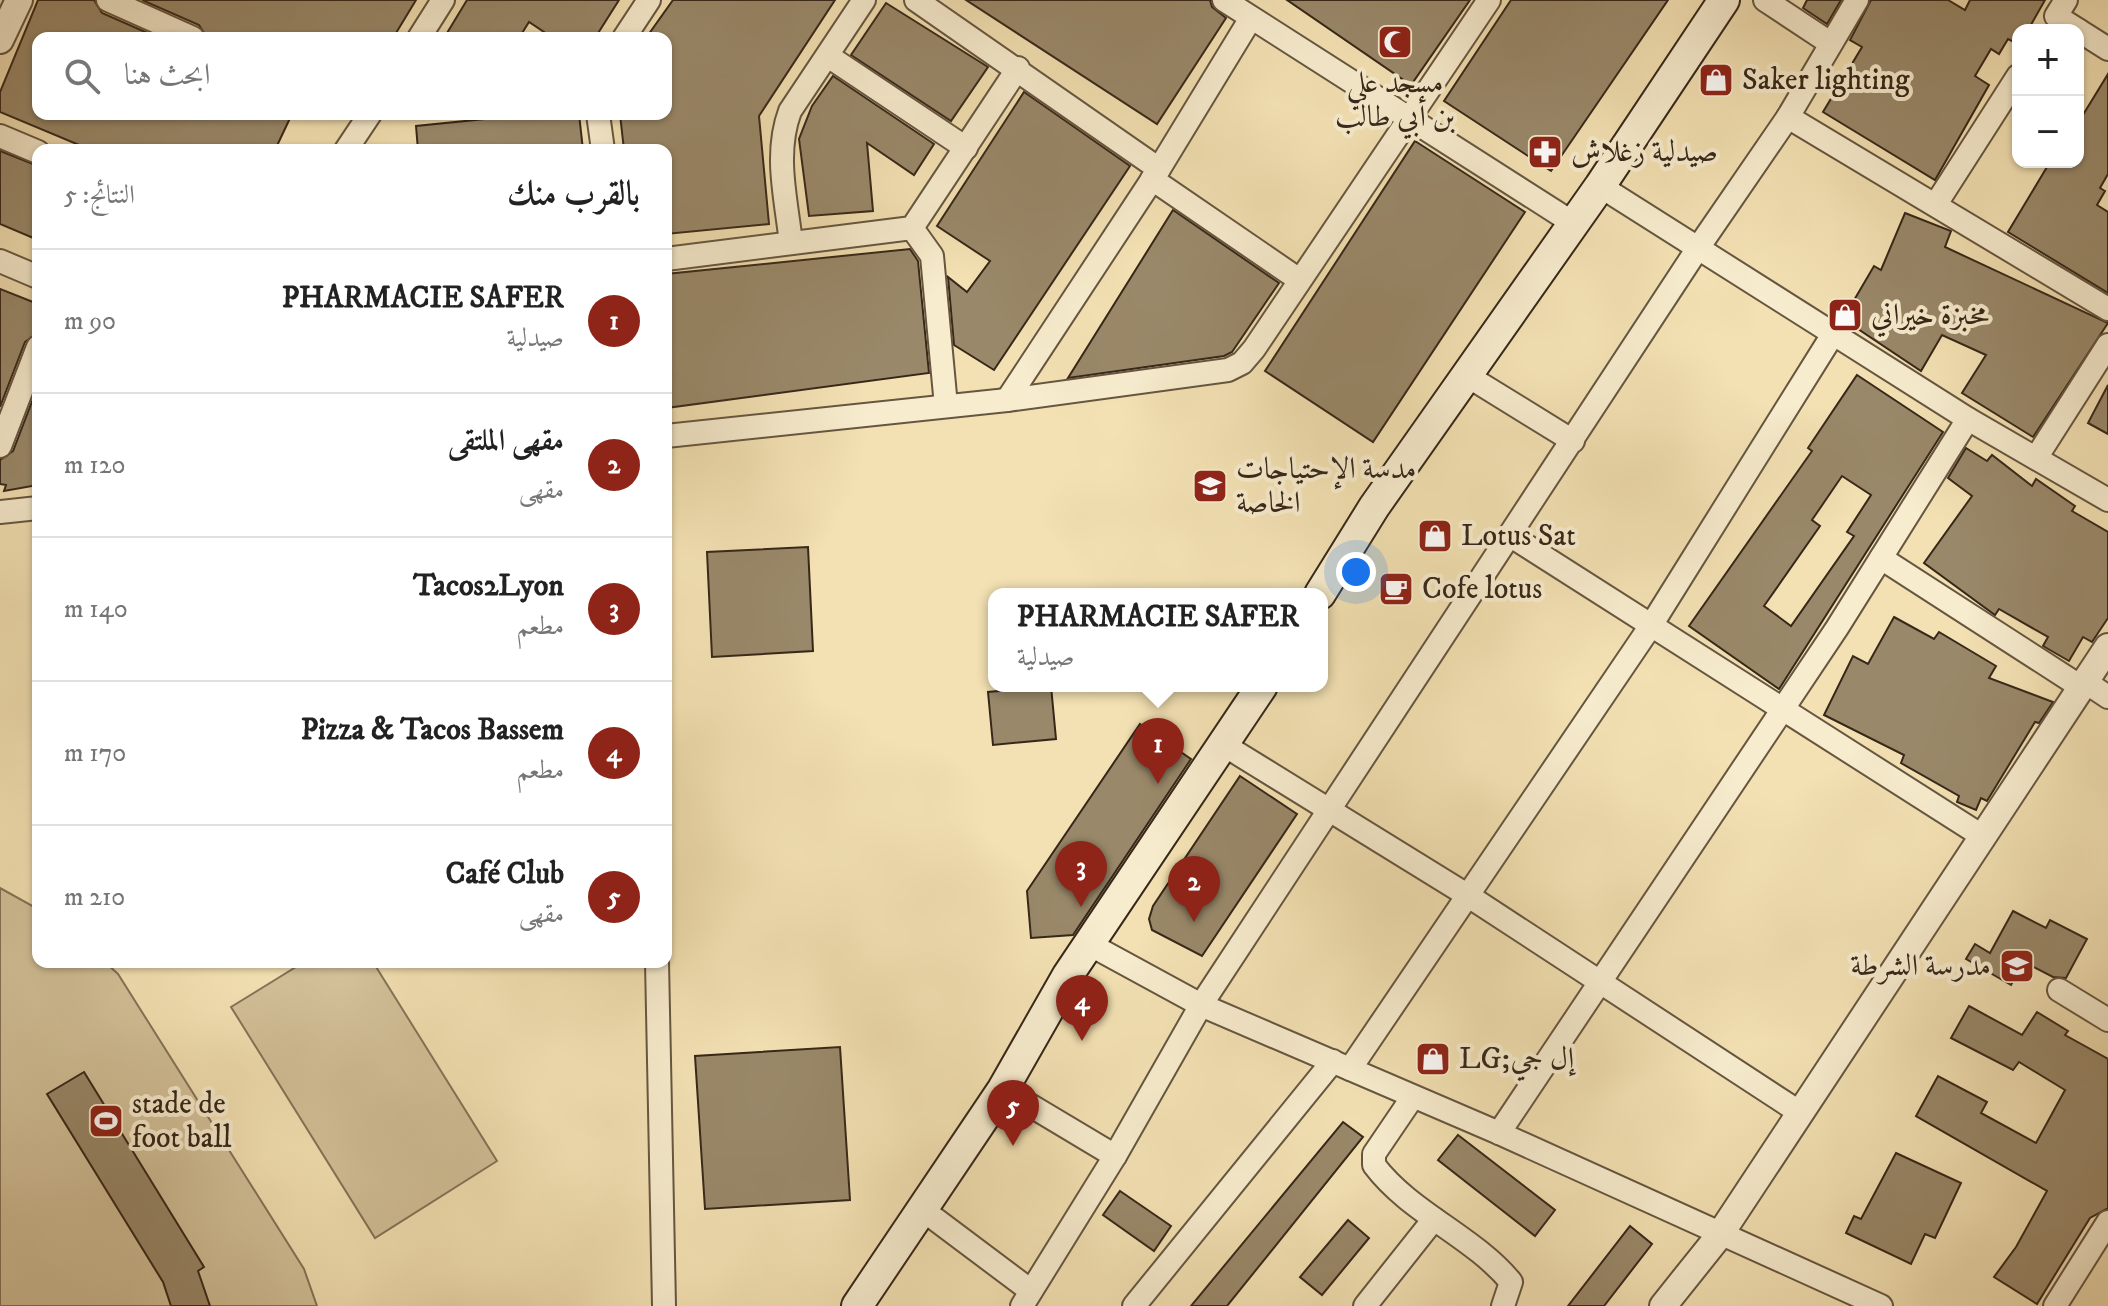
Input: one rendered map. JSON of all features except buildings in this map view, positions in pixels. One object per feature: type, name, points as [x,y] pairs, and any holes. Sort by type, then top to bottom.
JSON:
[{"type":"main road","points":[[1324,588],[1724,0]]},
{"type":"main road","points":[[857,1306],[1003,1089],[1089,944],[1258,692]]},
{"type":"street","points":[[0,40],[19,0]]},
{"type":"street","points":[[108,0],[180,32]]},
{"type":"street","points":[[423,32],[443,0]]},
{"type":"street","points":[[628,32],[649,0]]},
{"type":"street","points":[[791,243],[781,164],[783,135],[790,111],[864,0]]},
{"type":"street","points":[[916,0],[1018,68],[1298,279]]},
{"type":"street","points":[[1224,0],[1573,223]]},
{"type":"street","points":[[672,435],[1007,400],[1228,370],[1242,363],[1489,0]]},
{"type":"street","points":[[1765,0],[1830,43]]},
{"type":"street","points":[[923,1210],[1026,1299],[1115,1156],[1201,1005],[1698,248],[1788,117],[1857,0]]},
{"type":"street","points":[[1007,400],[1155,174],[1251,18]]},
{"type":"street","points":[[2084,34],[2108,49]]},
{"type":"street","points":[[828,56],[966,148]]},
{"type":"street","points":[[672,258],[912,228],[1018,68]]},
{"type":"street","points":[[1936,204],[2012,85]]},
{"type":"street","points":[[1788,117],[2108,309]]},
{"type":"street","points":[[350,144],[368,120]]},
{"type":"street","points":[[599,120],[602,144]]},
{"type":"street","points":[[0,136],[32,149]]},
{"type":"street","points":[[1600,186],[1835,331],[1968,419],[2108,500]]},
{"type":"street","points":[[912,228],[932,256],[946,406]]},
{"type":"street","points":[[0,261],[32,274]]},
{"type":"street","points":[[1134,1306],[1342,1065],[1467,895],[1652,624],[1835,331]]},
{"type":"street","points":[[2036,458],[2108,345]]},
{"type":"street","points":[[0,446],[32,363]]},
{"type":"street","points":[[1466,375],[1573,441]]},
{"type":"street","points":[[1499,1133],[1601,985],[1881,558],[1968,419]]},
{"type":"street","points":[[0,512],[32,509]]},
{"type":"street","points":[[1511,536],[1982,836]]},
{"type":"street","points":[[1881,558],[2082,684],[2108,697]]},
{"type":"street","points":[[1663,1306],[1719,1236],[2108,647]]},
{"type":"street","points":[[1224,745],[1467,895],[1799,1112]]},
{"type":"street","points":[[1089,944],[1201,1005],[1499,1133],[1719,1236],[1881,1306]]},
{"type":"street","points":[[657,968],[664,1306]]},
{"type":"street","points":[[2059,990],[2108,1020]]},
{"type":"street","points":[[1003,1089],[1115,1156]]},
{"type":"street","points":[[1412,1098],[1374,1154],[1374,1165],[1511,1282],[1503,1306]]},
{"type":"street","points":[[1365,1306],[1434,1219]]},
{"type":"street","points":[[2055,1306],[2108,1222]]},
{"type":"shaded area","name":"stade de foot ball","points":[[0,888],[32,906],[32,968],[112,968],[118,974],[304,1269],[317,1306],[0,1306]]},
{"type":"shaded area","points":[[294,968],[377,968],[497,1161],[375,1238],[231,1007]]},
{"type":"place","name":"مسجد علي بن أبي طالب","points":[[1395,42]]},
{"type":"place","name":"Saker lighting","points":[[1716,80]]},
{"type":"place","name":"صيدلية زغلاش","points":[[1545,152]]},
{"type":"place","name":"مخبزة خيراني","points":[[1845,315]]},
{"type":"place","name":"مدسة الإحتياجات الخاصة","points":[[1210,486]]},
{"type":"place","name":"Lotus Sat","points":[[1435,536]]},
{"type":"place","name":"Cofe lotus","points":[[1396,589]]},
{"type":"place","name":"PHARMACIE SAFER","points":[[1158,784]]},
{"type":"place","name":"Tacos2Lyon","points":[[1081,907]]},
{"type":"place","name":"مقهى الملتقى","points":[[1194,922]]},
{"type":"place","name":"مدرسة الشرطة","points":[[2017,966]]},
{"type":"place","name":"Pizza & Tacos Bassem","points":[[1082,1041]]},
{"type":"place","name":"LG;إل جي","points":[[1433,1059]]},
{"type":"place","name":"stade de foot ball","points":[[106,1121]]},
{"type":"place","name":"Café Club","points":[[1013,1146]]}]
